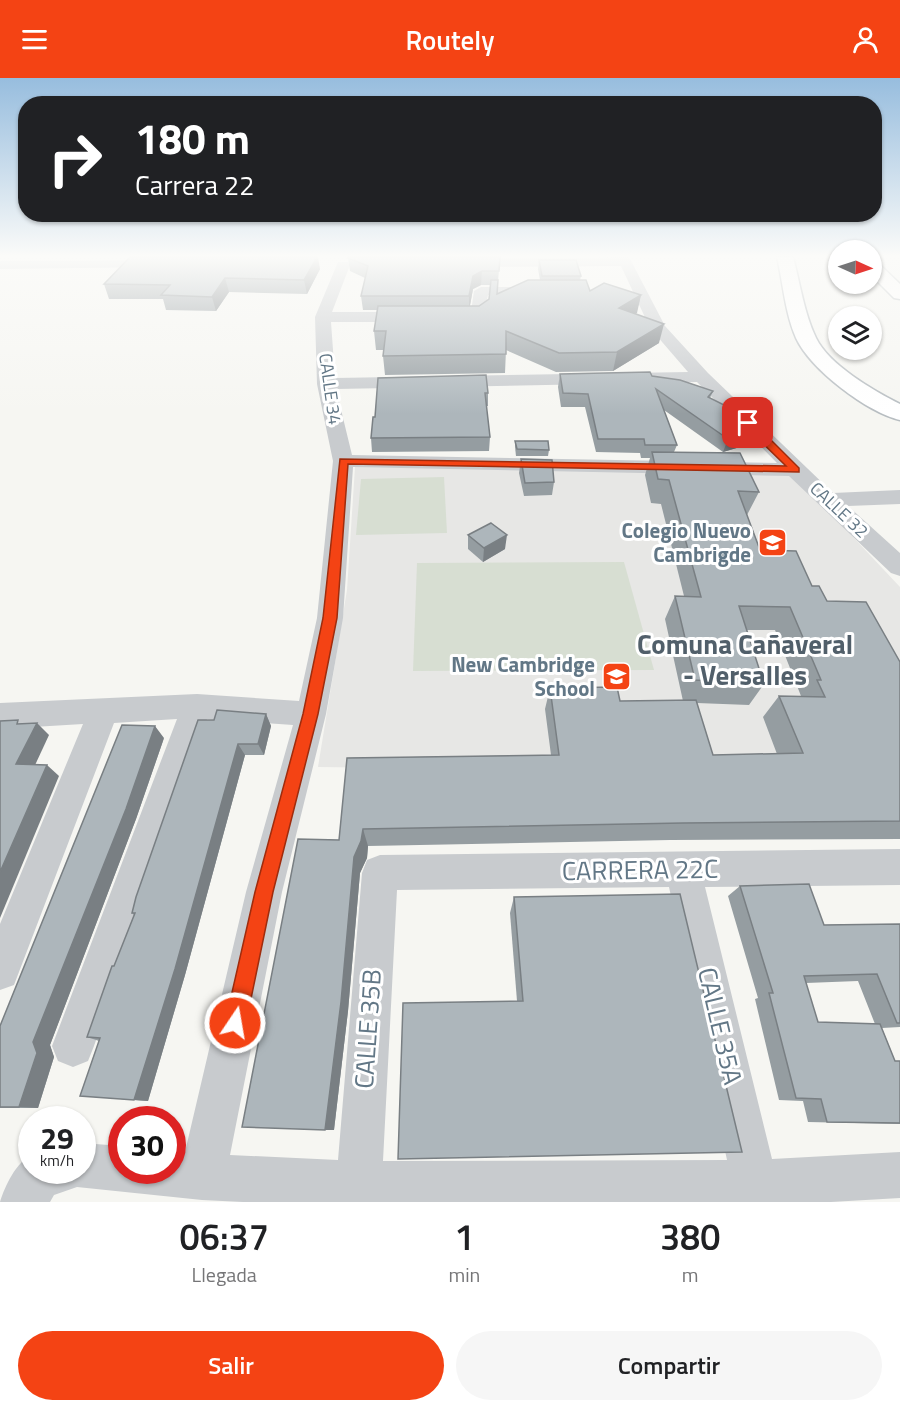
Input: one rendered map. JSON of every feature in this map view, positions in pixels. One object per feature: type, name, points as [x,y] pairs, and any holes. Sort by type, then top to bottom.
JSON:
[{"type":"street","points":[[326,309],[323,317],[478,317],[479,309]]},
{"type":"street","name":"CALLE 32","points":[[645,309],[658,328],[702,377],[795,470],[831,500],[900,567]]},
{"type":"street","points":[[798,309],[806,340],[816,354],[862,391],[900,413]]},
{"type":"street","name":"CALLE 34","points":[[202,1177],[264,892],[311,714],[330,618],[343,461],[326,384],[323,317]]},
{"type":"street","points":[[326,384],[702,377]]},
{"type":"street","points":[[343,461],[795,470]]},
{"type":"street","points":[[831,500],[900,497]]},
{"type":"street","points":[[0,716],[197,706],[311,714]]},
{"type":"street","points":[[73,1046],[197,706]]},
{"type":"street","points":[[0,971],[103,712]]},
{"type":"street","name":"CARRERA 22C","points":[[380,873],[900,867]]},
{"type":"street","name":"CALLE 35A","points":[[683,870],[755,1183]]},
{"type":"street","name":"CALLE 35B","points":[[358,1184],[380,873]]},
{"type":"street","points":[[186,1175],[358,1184],[755,1183],[900,1175]]},
{"type":"street","points":[[23,1202],[34,1184]]},
{"type":"shaded area","name":"New Cambridge School","points":[[355,467],[792,472],[900,587],[900,765],[481,769],[318,767],[347,590]]},
{"type":"shaded area","points":[[444,477],[447,533],[356,535],[361,479]]},
{"type":"shaded area","points":[[624,562],[654,670],[413,671],[417,563]]},
{"type":"building","points":[[377,309],[623,309],[664,324],[617,352],[559,353],[506,331],[506,354],[383,356],[386,331],[374,331]]},
{"type":"building","points":[[650,372],[652,376],[680,380],[713,391],[708,397],[736,411],[732,413],[756,431],[728,439],[656,389],[677,445],[645,445],[644,439],[598,439],[588,394],[563,393],[560,374]]},
{"type":"building","points":[[486,375],[488,393],[485,393],[490,437],[371,438],[378,378]]},
{"type":"building","points":[[515,441],[548,441],[549,450],[517,449]]},
{"type":"building","points":[[652,452],[740,453],[759,492],[738,491],[760,550],[796,551],[812,586],[819,586],[827,601],[866,602],[900,662],[900,821],[363,829],[354,857],[341,1002],[325,1130],[242,1127],[298,839],[339,840],[347,758],[559,755],[550,688],[617,687],[620,701],[696,700],[713,755],[803,753],[779,696],[825,697],[817,680],[821,680],[790,607],[739,606],[764,684],[695,680],[675,596],[701,597],[669,480],[658,479]]},
{"type":"building","points":[[521,459],[552,460],[554,482],[525,483]]},
{"type":"building","points":[[491,523],[507,535],[484,548],[468,535]]},
{"type":"building","points":[[217,710],[266,714],[258,744],[238,744],[175,969],[134,1100],[80,1096],[100,1038],[87,1037],[112,966],[114,966],[135,913],[132,913],[136,897],[198,720],[214,720]]},
{"type":"building","points":[[18,720],[17,724],[37,723],[16,764],[47,765],[0,872],[0,721]]},
{"type":"building","points":[[122,725],[155,726],[126,809],[33,1042],[37,1053],[18,1107],[0,1107],[0,1026]]},
{"type":"building","points":[[809,884],[824,925],[900,924],[900,1023],[897,1023],[877,974],[804,976],[818,1022],[880,1024],[895,1061],[900,1061],[900,1123],[827,1122],[821,1099],[796,1098],[769,993],[773,993],[740,886]]},
{"type":"building","points":[[680,894],[742,1152],[398,1159],[403,1003],[523,1001],[514,897]]},
{"type":"place","name":"Colegio Nuevo Cambrigde","points":[[772,543]]},
{"type":"place","name":"New Cambridge School","points":[[616,677]]},
{"type":"district","name":"Comuna Cañaveral - Versalles","points":[[745,660]]},
{"type":"route","points":[[235,1023],[264,892],[311,714],[330,618],[343,461],[795,470],[748,423]]}]
